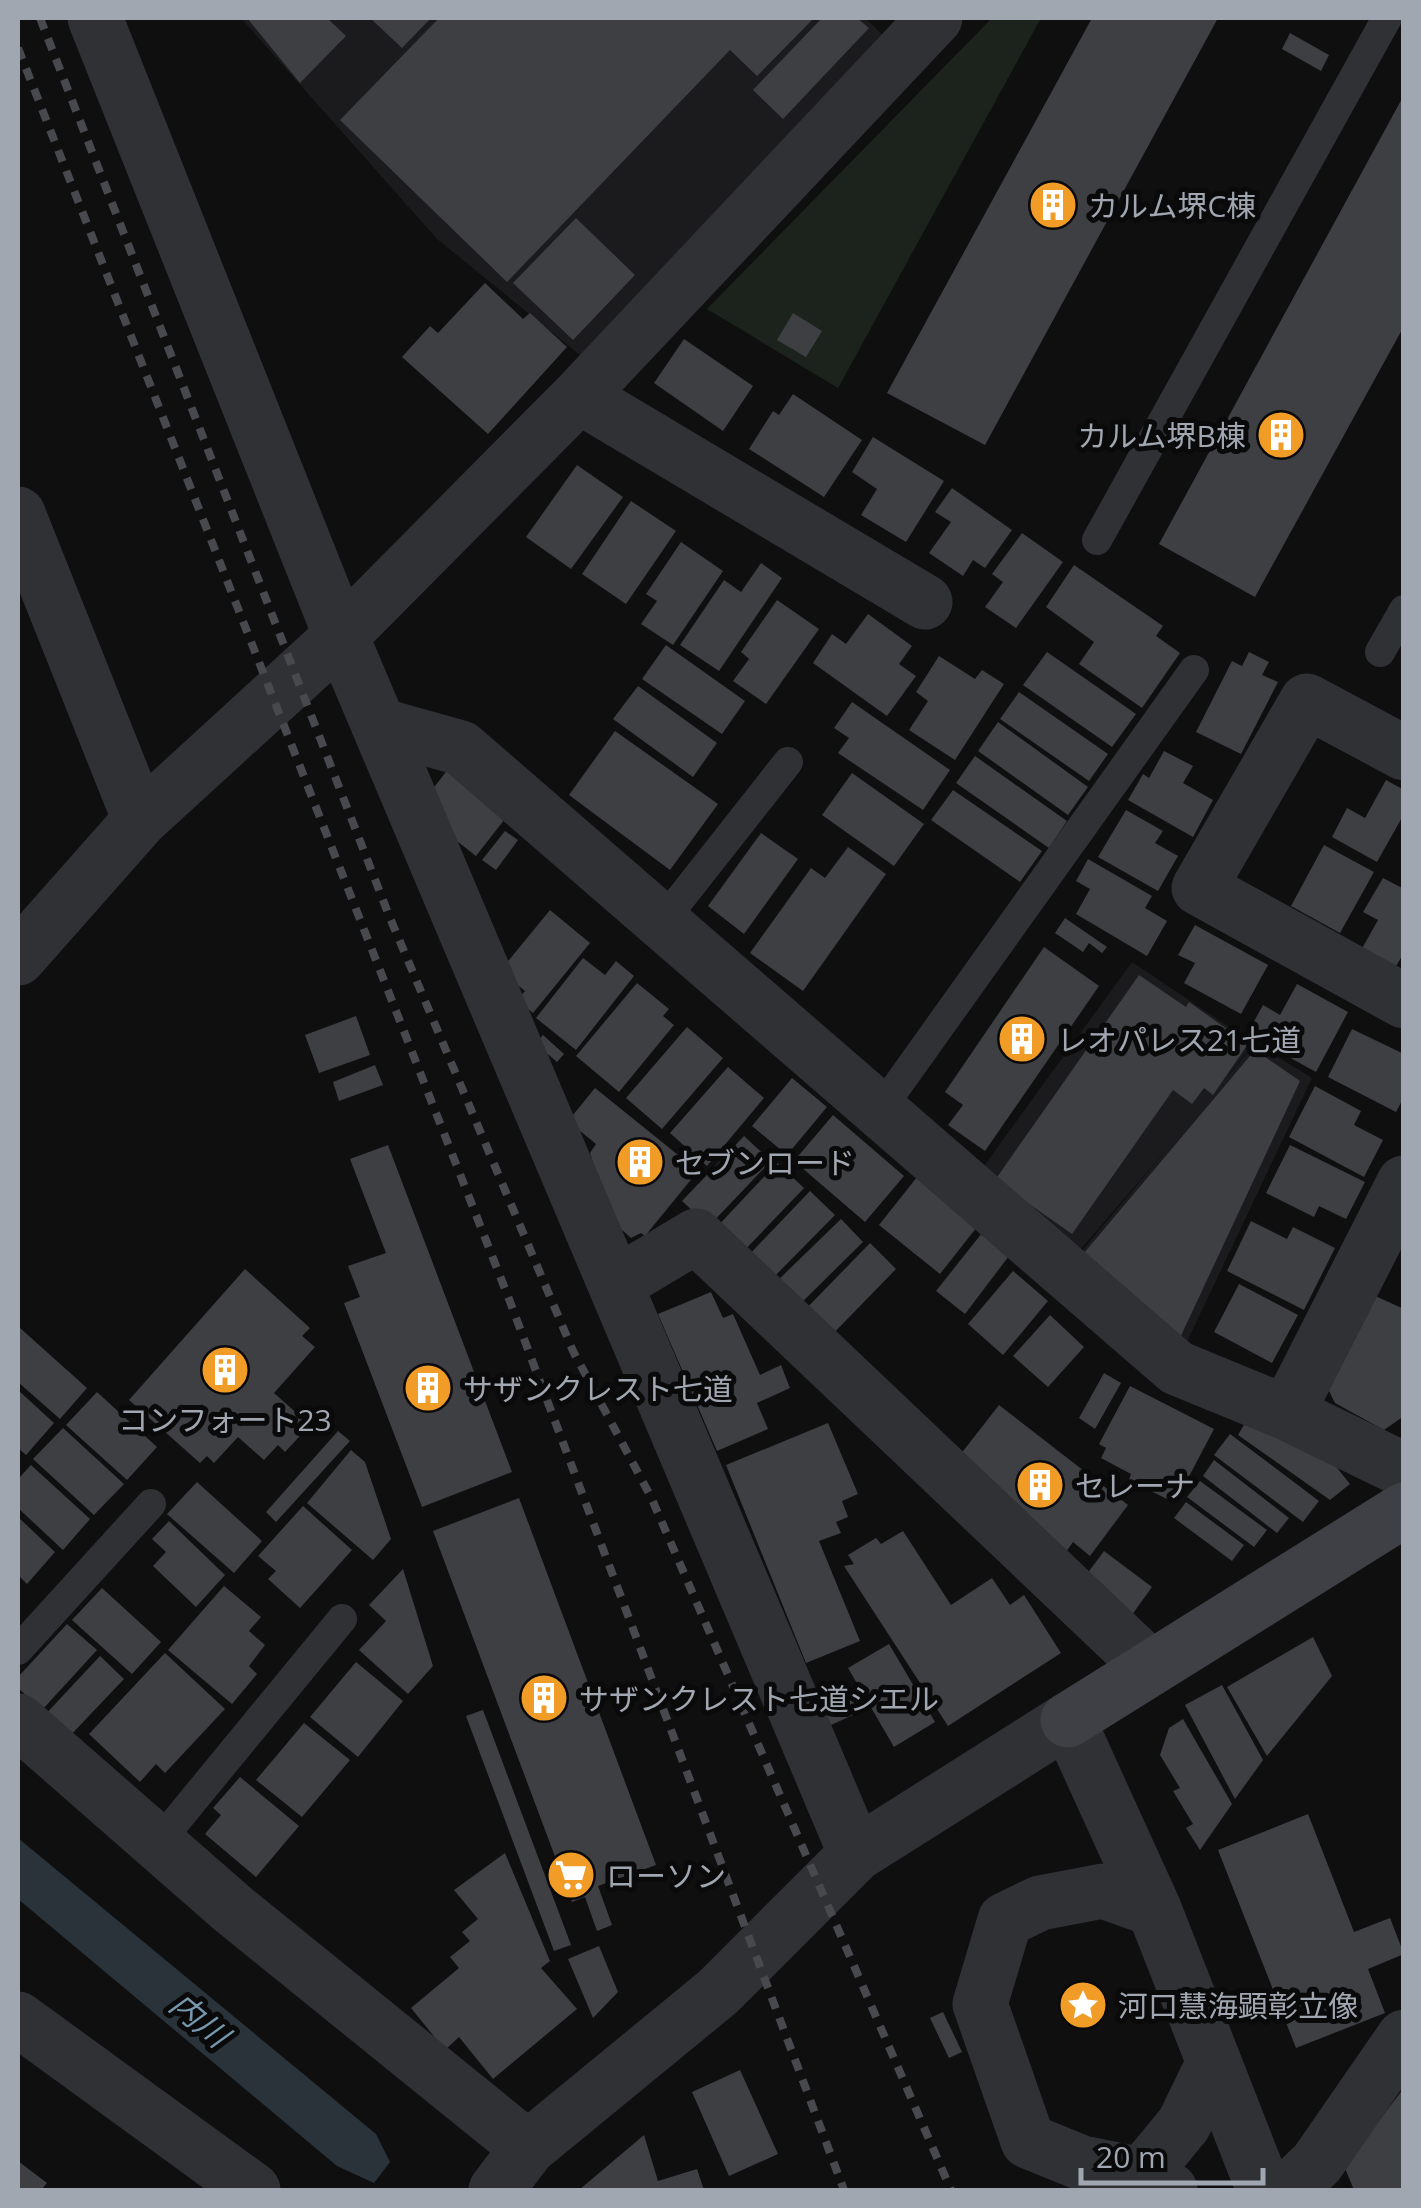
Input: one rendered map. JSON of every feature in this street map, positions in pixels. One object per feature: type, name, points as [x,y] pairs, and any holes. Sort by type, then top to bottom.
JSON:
[{"type":"street","points":[[95,18],[341,636],[856,1854]]},
{"type":"street","points":[[18,958],[140,820],[341,636],[578,396],[935,18]]},
{"type":"street","points":[[578,396],[925,602]]},
{"type":"street","points":[[18,514],[140,820]]},
{"type":"street","points":[[1404,754],[1306,702],[1200,888],[1404,1001]]},
{"type":"street","points":[[379,726],[462,748],[1177,1368],[1287,1413],[1404,1470]]},
{"type":"street","points":[[1287,1413],[1404,1184]]},
{"type":"street","points":[[616,1284],[696,1236],[1149,1666]]},
{"type":"street","points":[[18,1721],[158,1843],[512,2169],[718,1992],[856,1854],[1149,1666],[1395,1529]]},
{"type":"street","points":[[1068,1720],[1154,1909],[1264,2190]]},
{"type":"street","points":[[1154,1909],[1103,1891],[1040,1903],[1005,1920],[980,2004],[1028,2141],[1082,2163],[1156,2183],[1214,2062]]},
{"type":"street","points":[[18,2019],[253,2190]]},
{"type":"street","points":[[1289,2190],[1316,2162],[1404,2037]]},
{"type":"lane","points":[[1097,540],[1388,18]]},
{"type":"lane","points":[[1380,652],[1404,610]]},
{"type":"lane","points":[[880,1110],[1194,670]]},
{"type":"lane","points":[[662,922],[788,762]]},
{"type":"lane","points":[[18,1650],[151,1504]]},
{"type":"lane","points":[[158,1843],[342,1619]]},
{"type":"shaded area","points":[[241,18],[865,18],[887,39],[581,356],[437,239]]},
{"type":"shaded area","points":[[992,18],[1041,18],[838,388],[707,309]]},
{"type":"shaded area","points":[[1132,962],[1253,1043],[1225,1080],[1255,1043],[1312,1078],[1185,1346],[1082,1251],[1167,1149],[1080,1250],[981,1170]]},
{"type":"water","name":"内川","points":[[18,1838],[376,2134],[390,2162],[374,2183],[337,2166],[18,1899]]},
{"type":"building","points":[[247,18],[327,18],[346,36],[300,83]]},
{"type":"building","points":[[370,18],[431,18],[402,48]]},
{"type":"building","points":[[439,18],[814,18],[757,76],[730,50],[507,282],[340,120]]},
{"type":"building","points":[[822,18],[857,18],[869,28],[783,119],[753,90]]},
{"type":"building","name":"カルム堺C棟","points":[[1092,18],[1218,18],[985,445],[887,393]]},
{"type":"building","points":[[1290,33],[1329,55],[1321,71],[1282,49]]},
{"type":"building","name":"カルム堺B棟","points":[[1404,95],[1404,326],[1255,597],[1159,544]]},
{"type":"building","points":[[576,218],[635,275],[573,340],[513,283]]},
{"type":"building","points":[[485,283],[523,319],[530,313],[567,347],[488,434],[402,357],[430,326],[438,333]]},
{"type":"building","points":[[793,313],[822,331],[806,357],[777,340]]},
{"type":"building","points":[[684,339],[753,386],[723,431],[654,383]]},
{"type":"building","points":[[793,394],[862,440],[824,497],[749,449],[773,411],[779,415]]},
{"type":"building","points":[[873,437],[944,481],[906,542],[861,515],[877,489],[852,472]]},
{"type":"building","points":[[577,465],[623,497],[571,569],[526,537]]},
{"type":"building","points":[[952,488],[1012,530],[985,568],[973,560],[963,576],[929,553],[951,522],[935,512]]},
{"type":"building","points":[[631,501],[676,531],[626,604],[582,574]]},
{"type":"building","points":[[1022,533],[1063,562],[1016,628],[985,607],[1003,582],[992,574]]},
{"type":"building","points":[[681,542],[723,571],[673,645],[641,624],[657,601],[646,594]]},
{"type":"building","points":[[761,563],[782,578],[719,671],[680,645],[724,580],[741,592]]},
{"type":"building","points":[[1074,565],[1163,626],[1156,636],[1180,653],[1142,708],[1079,664],[1094,642],[1046,607]]},
{"type":"building","points":[[777,600],[819,629],[766,704],[733,681],[749,659],[741,652]]},
{"type":"building","points":[[868,614],[912,646],[899,664],[916,676],[887,716],[813,663],[832,634],[846,644]]},
{"type":"building","points":[[666,645],[745,701],[722,734],[642,679]]},
{"type":"building","points":[[1047,652],[1136,714],[1112,747],[1023,685]]},
{"type":"building","points":[[1249,652],[1269,662],[1262,675],[1278,682],[1241,754],[1196,732],[1232,661],[1242,666]]},
{"type":"building","points":[[939,656],[975,679],[982,670],[1004,684],[955,760],[909,730],[928,701],[916,692]]},
{"type":"building","points":[[638,686],[717,743],[693,777],[613,719]]},
{"type":"building","points":[[1019,692],[1108,754],[1089,781],[1000,719]]},
{"type":"building","points":[[852,702],[950,770],[923,810],[838,753],[849,738],[834,728]]},
{"type":"building","points":[[998,722],[1088,787],[1068,815],[978,751]]},
{"type":"building","points":[[615,731],[718,804],[670,870],[569,795]]},
{"type":"building","points":[[1164,751],[1193,766],[1183,783],[1213,800],[1193,837],[1128,800],[1143,774],[1149,778]]},
{"type":"building","points":[[975,756],[1067,821],[1049,848],[956,783]]},
{"type":"building","points":[[449,768],[508,815],[476,856],[439,827],[428,795]]},
{"type":"building","points":[[852,773],[924,824],[894,866],[822,815]]},
{"type":"building","points":[[1386,780],[1404,790],[1404,814],[1377,862],[1332,837],[1347,808],[1365,818]]},
{"type":"building","points":[[953,790],[1042,851],[1020,882],[931,820]]},
{"type":"building","points":[[1126,810],[1163,831],[1155,843],[1178,856],[1158,891],[1098,857]]},
{"type":"building","points":[[505,831],[518,840],[496,870],[482,860]]},
{"type":"building","points":[[761,833],[798,859],[744,934],[708,906]]},
{"type":"building","points":[[1324,845],[1374,872],[1340,933],[1291,906]]},
{"type":"building","points":[[848,847],[886,874],[803,991],[750,953],[811,868],[825,878]]},
{"type":"building","points":[[1088,859],[1152,896],[1145,908],[1167,921],[1147,956],[1076,914],[1090,889],[1076,881]]},
{"type":"building","points":[[1383,878],[1404,889],[1404,953],[1393,971],[1360,952],[1378,920],[1363,912]]},
{"type":"building","points":[[550,910],[590,943],[533,1013],[517,1000],[525,991],[500,971]]},
{"type":"building","points":[[1065,918],[1107,947],[1102,953],[1089,943],[1083,952],[1055,933]]},
{"type":"building","points":[[1195,925],[1268,965],[1241,1014],[1184,983],[1195,963],[1178,955]]},
{"type":"building","name":"レオパレス21七道","points":[[1044,947],[1099,986],[985,1151],[948,1125],[963,1105],[945,1092]]},
{"type":"building","points":[[583,958],[605,975],[616,961],[634,976],[576,1050],[536,1018]]},
{"type":"building","points":[[1139,975],[1186,1007],[1189,1002],[1248,1044],[1213,1095],[1204,1088],[1192,1104],[1173,1090],[1072,1234],[995,1180]]},
{"type":"building","points":[[637,983],[669,1009],[663,1016],[674,1025],[619,1092],[576,1056]]},
{"type":"building","points":[[1297,984],[1348,1012],[1316,1072],[1247,1034],[1263,1005],[1280,1015]]},
{"type":"building","points":[[356,1016],[370,1055],[319,1073],[305,1035]]},
{"type":"building","points":[[687,1027],[723,1058],[662,1129],[626,1098]]},
{"type":"building","points":[[1352,1029],[1404,1054],[1404,1097],[1396,1112],[1328,1077]]},
{"type":"building","points":[[543,1035],[564,1054],[557,1062],[536,1044]]},
{"type":"building","points":[[1255,1050],[1300,1081],[1179,1340],[1084,1253]]},
{"type":"building","points":[[375,1065],[383,1085],[339,1101],[333,1082]]},
{"type":"building","points":[[728,1067],[764,1098],[707,1166],[670,1133]]},
{"type":"building","points":[[792,1078],[827,1107],[787,1155],[752,1126]]},
{"type":"building","points":[[1315,1086],[1361,1111],[1354,1125],[1383,1140],[1364,1177],[1289,1137]]},
{"type":"building","name":"セブンロード","points":[[595,1088],[698,1171],[645,1236],[641,1233],[631,1238],[612,1221],[590,1153],[596,1144],[568,1121]]},
{"type":"building","points":[[833,1115],[904,1176],[865,1222],[794,1161]]},
{"type":"building","points":[[744,1136],[771,1161],[709,1226],[682,1201]]},
{"type":"building","name":"サザンクレスト七道","points":[[388,1145],[512,1472],[422,1507],[344,1303],[360,1297],[348,1266],[386,1253],[350,1159]]},
{"type":"building","points":[[1290,1145],[1365,1182],[1346,1219],[1319,1206],[1314,1217],[1266,1193]]},
{"type":"building","points":[[777,1163],[804,1188],[740,1255],[714,1230]]},
{"type":"building","points":[[917,1177],[977,1227],[940,1274],[879,1225]]},
{"type":"building","points":[[810,1191],[835,1215],[768,1283],[745,1259]]},
{"type":"building","points":[[841,1219],[863,1242],[795,1309],[772,1286]]},
{"type":"building","points":[[1251,1221],[1287,1239],[1293,1227],[1335,1248],[1304,1310],[1227,1271]]},
{"type":"building","points":[[982,1233],[1009,1256],[965,1314],[936,1291]]},
{"type":"building","points":[[870,1243],[896,1269],[827,1340],[801,1314]]},
{"type":"building","name":"コンフォート23","points":[[245,1269],[310,1328],[302,1336],[315,1347],[274,1393],[310,1425],[285,1452],[278,1445],[264,1460],[238,1437],[214,1463],[207,1456],[200,1463],[129,1400]]},
{"type":"building","points":[[1013,1271],[1048,1301],[1003,1355],[968,1324]]},
{"type":"building","points":[[1239,1284],[1298,1315],[1272,1363],[1214,1332]]},
{"type":"building","points":[[711,1292],[723,1318],[733,1314],[760,1375],[781,1365],[790,1388],[757,1403],[768,1429],[717,1451],[658,1314]]},
{"type":"building","points":[[1371,1294],[1404,1309],[1404,1416],[1384,1430],[1335,1403],[1326,1385]]},
{"type":"building","points":[[1050,1315],[1084,1347],[1048,1387],[1013,1356]]},
{"type":"building","points":[[20,1328],[87,1388],[60,1419],[18,1382]]},
{"type":"building","points":[[1104,1373],[1121,1383],[1095,1429],[1079,1418]]},
{"type":"building","points":[[1130,1386],[1214,1429],[1175,1503],[1129,1480],[1131,1474],[1101,1458],[1106,1448],[1099,1444]]},
{"type":"building","points":[[18,1390],[54,1423],[26,1455],[18,1448]]},
{"type":"building","points":[[97,1392],[157,1447],[127,1480],[66,1425]]},
{"type":"building","name":"セレーナ","points":[[999,1405],[1128,1505],[1090,1556],[1073,1542],[1066,1552],[953,1464]]},
{"type":"building","points":[[828,1423],[858,1494],[842,1501],[848,1517],[836,1522],[841,1533],[819,1541],[860,1641],[806,1663],[726,1465]]},
{"type":"building","points":[[1245,1423],[1330,1459],[1350,1484],[1330,1500],[1238,1435]]},
{"type":"building","points":[[63,1428],[124,1484],[94,1515],[33,1459]]},
{"type":"building","points":[[338,1431],[350,1441],[276,1522],[266,1512]]},
{"type":"building","points":[[1230,1434],[1319,1501],[1303,1522],[1214,1455]]},
{"type":"building","points":[[351,1450],[365,1462],[391,1539],[373,1560],[307,1503]]},
{"type":"building","points":[[1214,1460],[1289,1518],[1277,1533],[1203,1476]]},
{"type":"building","points":[[31,1465],[90,1519],[63,1550],[18,1508],[18,1479]]},
{"type":"building","points":[[1200,1481],[1267,1530],[1254,1547],[1187,1497]]},
{"type":"building","points":[[197,1482],[262,1541],[234,1573],[167,1514]]},
{"type":"building","name":"サザンクレスト七道シエル","points":[[519,1498],[656,1865],[598,1886],[612,1925],[597,1931],[585,1897],[572,1902],[433,1531]]},
{"type":"building","points":[[1186,1502],[1244,1545],[1232,1561],[1174,1518]]},
{"type":"building","points":[[303,1506],[352,1550],[300,1608],[268,1579],[276,1571],[258,1556]]},
{"type":"building","points":[[18,1517],[55,1552],[27,1584],[18,1575]]},
{"type":"building","points":[[169,1521],[225,1575],[196,1607],[153,1566],[166,1552],[152,1539]]},
{"type":"building","points":[[903,1531],[951,1605],[992,1578],[1010,1605],[1024,1595],[1061,1653],[948,1726],[844,1566],[854,1564],[848,1555],[876,1538],[881,1544]]},
{"type":"building","points":[[1104,1551],[1152,1587],[1129,1619],[1081,1582]]},
{"type":"building","points":[[403,1569],[433,1666],[408,1694],[359,1650],[386,1621],[369,1605]]},
{"type":"building","points":[[224,1586],[261,1617],[249,1631],[265,1645],[249,1666],[257,1674],[232,1704],[168,1650]]},
{"type":"building","points":[[102,1588],[161,1642],[132,1674],[72,1620]]},
{"type":"building","points":[[67,1624],[97,1650],[42,1710],[18,1688],[18,1677]]},
{"type":"building","points":[[1313,1637],[1332,1676],[1267,1756],[1227,1687]]},
{"type":"building","points":[[889,1644],[935,1722],[894,1747],[848,1668]]},
{"type":"building","points":[[165,1653],[225,1709],[165,1773],[156,1764],[140,1782],[89,1734]]},
{"type":"building","points":[[100,1656],[124,1679],[67,1739],[43,1717]]},
{"type":"building","points":[[356,1662],[403,1701],[358,1757],[310,1717]]},
{"type":"building","points":[[1222,1685],[1263,1760],[1235,1799],[1185,1705]]},
{"type":"building","points":[[851,1686],[862,1711],[831,1725],[820,1701]]},
{"type":"building","points":[[483,1710],[571,1945],[554,1951],[466,1716]]},
{"type":"building","points":[[1183,1719],[1232,1804],[1200,1850],[1186,1828],[1193,1824],[1173,1791],[1180,1788],[1160,1755],[1169,1728]]},
{"type":"building","points":[[304,1723],[350,1760],[302,1817],[256,1780]]},
{"type":"building","points":[[240,1777],[299,1826],[256,1877],[205,1834],[221,1815],[213,1808]]},
{"type":"building","points":[[1308,1814],[1354,1932],[1390,1918],[1404,1954],[1368,1969],[1385,2013],[1296,2048],[1218,1850]]},
{"type":"building","points":[[505,1853],[550,1961],[541,1968],[577,2009],[493,2079],[459,2037],[445,2050],[411,2008],[459,1968],[450,1957],[470,1941],[462,1932],[478,1919],[454,1890]]},
{"type":"building","points":[[599,1946],[618,1992],[593,2018],[568,1959]]},
{"type":"building","points":[[943,2012],[962,2052],[949,2058],[930,2018]]},
{"type":"building","points":[[740,2070],[778,2154],[729,2176],[692,2092]]},
{"type":"building","points":[[1404,2088],[1404,2190],[1354,2190],[1344,2166]]},
{"type":"building","points":[[644,2135],[658,2181],[697,2169],[704,2190],[579,2190]]},
{"type":"building","points":[[18,2161],[47,2183],[41,2190],[18,2190]]},
{"type":"railway","points":[[40,18],[390,918],[573,1351],[651,1497],[951,2190]]},
{"type":"railway","points":[[18,48],[509,1299],[844,2190]]},
{"type":"place","name":"カルム堺C棟","points":[[1053,205]]},
{"type":"place","name":"カルム堺B棟","points":[[1281,435]]},
{"type":"place","name":"レオパレス21七道","points":[[1022,1039]]},
{"type":"place","name":"セブンロード","points":[[640,1162]]},
{"type":"place","name":"コンフォート23","points":[[225,1370]]},
{"type":"place","name":"サザンクレスト七道","points":[[428,1388]]},
{"type":"place","name":"セレーナ","points":[[1040,1485]]},
{"type":"place","name":"サザンクレスト七道シエル","points":[[544,1698]]},
{"type":"place","name":"ローソン","points":[[571,1875]]},
{"type":"place","name":"河口慧海顕彰立像","points":[[1083,2005]]}]
